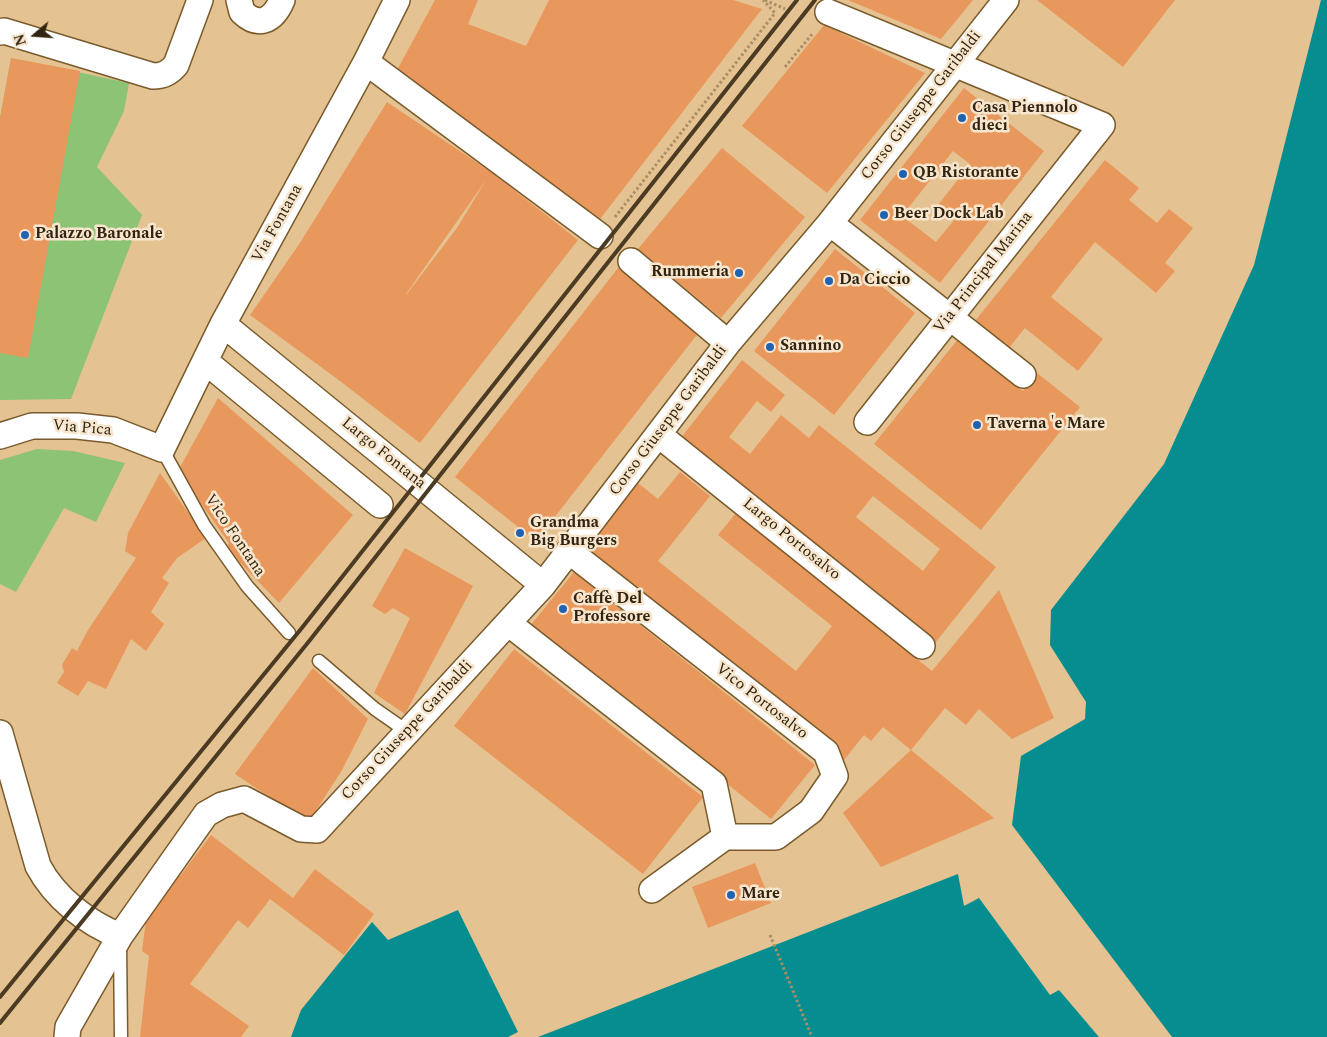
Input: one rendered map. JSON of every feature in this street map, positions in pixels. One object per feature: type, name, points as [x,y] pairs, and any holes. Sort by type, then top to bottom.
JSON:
[{"type":"street","points":[[0,32],[4,31],[160,76],[169,72],[176,65],[200,0]]},
{"type":"street","points":[[239,0],[242,12],[253,20],[260,22],[273,17],[282,0]]},
{"type":"street","name":"Via Fontana","points":[[162,449],[223,324],[366,62],[397,0]]},
{"type":"street","name":"Corso Giuseppe Garibaldi","points":[[111,932],[206,814],[222,805],[244,799],[301,829],[317,830],[542,585],[728,344],[830,223],[1006,0]]},
{"type":"street","points":[[834,14],[956,64]]},
{"type":"street","points":[[366,62],[600,236]]},
{"type":"street","name":"Via Principal Marina","points":[[867,422],[1102,125],[956,64]]},
{"type":"street","points":[[830,223],[1023,374]]},
{"type":"street","points":[[630,262],[728,344]]},
{"type":"street","name":"Largo Fontana","points":[[223,324],[542,585]]},
{"type":"street","points":[[205,361],[380,505]]},
{"type":"street","name":"Via Pica","points":[[0,436],[32,426],[77,426],[113,430],[162,449]]},
{"type":"street","name":"Largo Portosalvo","points":[[659,435],[922,646]]},
{"type":"street","name":"Vico Portosalvo","points":[[569,551],[826,752],[835,776],[811,810],[776,838],[725,837]]},
{"type":"street","points":[[508,623],[714,784],[725,837],[652,890]]},
{"type":"street","points":[[0,733],[38,866],[44,878],[66,902],[111,932],[68,1027],[67,1037]]},
{"type":"lane","name":"Vico Fontana","points":[[162,449],[204,525],[247,586],[289,633]]},
{"type":"lane","points":[[319,661],[375,709],[408,732]]},
{"type":"lane","points":[[111,932],[121,1037]]},
{"type":"path","points":[[763,0],[785,8]]},
{"type":"path","points":[[600,236],[775,13],[763,0]]},
{"type":"path","points":[[785,67],[822,23],[834,14]]},
{"type":"path","points":[[770,935],[812,1037]]},
{"type":"green space","points":[[11,58],[129,83],[124,111],[97,167],[142,215],[71,399],[0,400],[0,118]]},
{"type":"green space","points":[[37,449],[73,451],[125,463],[96,522],[64,508],[16,592],[0,584],[0,460]]},
{"type":"water","points":[[1321,0],[1327,0],[1327,1037],[1172,1037],[1012,825],[1021,756],[1085,719],[1086,702],[1050,645],[1051,610],[1164,464],[1254,265]]},
{"type":"water","points":[[958,874],[964,906],[979,898],[1050,995],[1059,990],[1099,1037],[538,1037]]},
{"type":"water","points":[[458,910],[518,1032],[508,1037],[291,1037],[301,1010],[372,922],[388,940]]},
{"type":"building","points":[[435,0],[478,0],[468,24],[526,46],[549,0],[733,0],[762,9],[597,223],[397,70]]},
{"type":"building","points":[[848,0],[973,0],[941,39]]},
{"type":"building","points":[[1037,0],[1175,0],[1123,67]]},
{"type":"building","points":[[824,25],[925,73],[827,193],[742,126]]},
{"type":"building","name":"Palazzo Baronale","points":[[11,58],[80,71],[28,358],[0,353],[0,118]]},
{"type":"building","points":[[964,88],[1044,151],[940,283],[860,220]],"holes":[[[953,151],[970,164],[938,205],[955,219],[936,242],[902,216]]]},
{"type":"building","points":[[387,102],[491,172],[578,240],[420,443],[250,315],[300,243]],"holes":[[[486,180],[457,228],[406,295]]]},
{"type":"building","points":[[722,148],[805,217],[721,318],[638,249]]},
{"type":"building","points":[[1105,160],[1139,188],[1129,200],[1157,223],[1169,209],[1193,228],[1165,263],[1175,271],[1156,293],[1095,242],[1051,297],[1103,339],[1078,371],[1025,328],[1009,348],[975,321]]},
{"type":"building","points":[[835,249],[915,313],[834,415],[754,351]]},
{"type":"building","points":[[618,268],[699,332],[536,541],[455,477]]},
{"type":"building","name":"Taverna 'e Mare","points":[[958,339],[1023,391],[1037,373],[1080,407],[981,530],[874,444]]},
{"type":"building","points":[[742,360],[785,395],[771,412],[757,401],[729,437],[750,454],[781,415],[809,438],[819,425],[996,567],[935,643],[680,439]],"holes":[[[873,496],[940,549],[923,571],[856,517]]]},
{"type":"building","points":[[218,398],[353,515],[279,603],[226,548],[229,543],[178,471]]},
{"type":"building","points":[[680,472],[710,496],[658,561],[796,671],[832,626],[718,535],[736,513],[932,671],[999,590],[1054,718],[1012,739],[979,709],[966,725],[945,708],[911,750],[883,727],[871,741],[864,735],[844,760],[584,551],[638,483],[658,499]]},
{"type":"building","points":[[160,473],[206,538],[177,558],[162,578],[169,583],[151,612],[164,624],[146,651],[131,639],[106,689],[88,681],[78,696],[57,683],[64,672],[62,665],[72,648],[77,651],[88,630],[136,558],[125,551],[128,533]]},
{"type":"building","points":[[405,548],[473,586],[405,714],[374,693],[410,618],[393,608],[385,614],[372,606]]},
{"type":"building","points":[[574,572],[815,765],[771,819],[530,626]]},
{"type":"building","points":[[514,649],[703,797],[643,874],[454,726]]},
{"type":"building","points":[[313,668],[368,719],[342,770],[308,823],[235,774]]},
{"type":"building","points":[[911,750],[994,818],[881,867],[843,813]]},
{"type":"building","points":[[211,835],[293,898],[315,869],[374,914],[344,955],[270,899],[248,928],[238,920],[190,984],[249,1026],[241,1037],[140,1037],[149,956],[142,951],[146,920],[177,874],[180,876]]},
{"type":"building","name":"Mare","points":[[755,863],[771,903],[708,928],[692,887]]},
{"type":"railway","points":[[0,997],[301,629],[797,0]]},
{"type":"railway","points":[[0,1023],[310,640],[815,0]]},
{"type":"place","name":"Casa Piennolo dieci","points":[[962,118]]},
{"type":"place","name":"QB Ristorante","points":[[903,174]]},
{"type":"place","name":"Beer Dock Lab","points":[[884,215]]},
{"type":"place","name":"Palazzo Baronale","points":[[25,235]]},
{"type":"place","name":"Rummeria","points":[[739,273]]},
{"type":"place","name":"Da Ciccio","points":[[829,281]]},
{"type":"place","name":"Sannino","points":[[770,347]]},
{"type":"place","name":"Taverna 'e Mare","points":[[977,425]]},
{"type":"place","name":"Grandma Big Burgers","points":[[520,533]]},
{"type":"place","name":"Caffè Del Professore","points":[[563,609]]},
{"type":"place","name":"Mare","points":[[731,895]]}]
